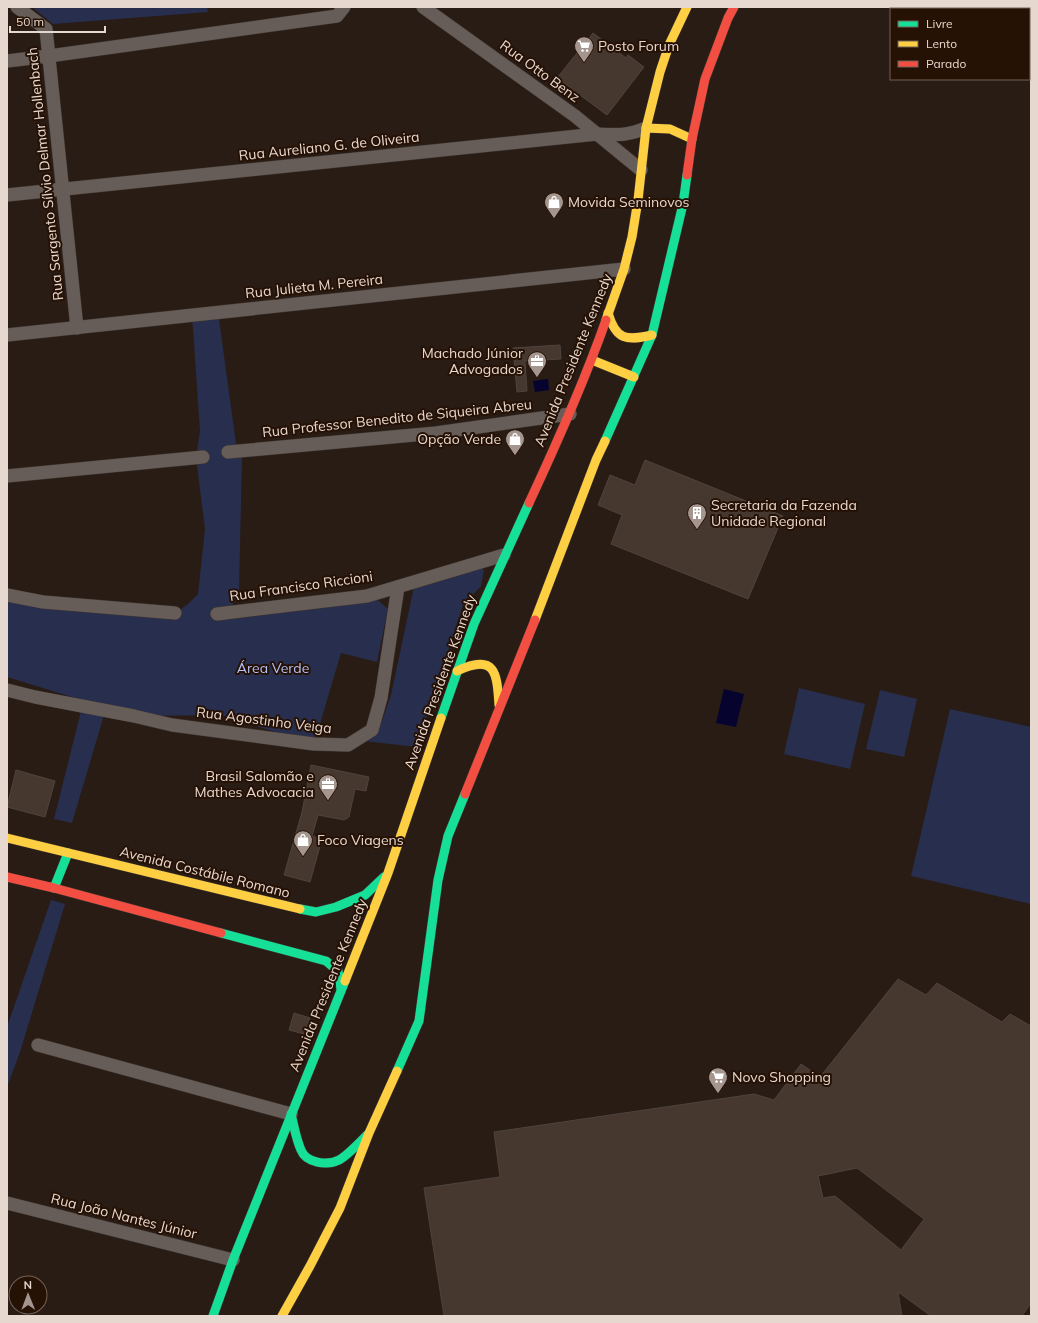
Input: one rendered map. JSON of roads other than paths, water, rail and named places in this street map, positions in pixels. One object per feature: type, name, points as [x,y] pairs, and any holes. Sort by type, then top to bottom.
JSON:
[{"type":"main road","name":"Avenida Presidente Kennedy","points":[[213,1316],[233,1260],[388,873],[474,624],[504,555],[570,414],[592,360],[624,269],[632,237],[646,128],[660,72],[669,45],[687,7]]},
{"type":"main road","points":[[282,1316],[340,1208],[369,1133],[419,1021],[438,880],[448,836],[500,710],[593,468],[652,335],[683,204],[692,139],[704,79],[728,18],[734,7]]},
{"type":"main road","points":[[646,128],[676,130],[692,139]]},
{"type":"main road","points":[[608,313],[614,330],[621,336],[631,339],[638,339],[652,335]]},
{"type":"main road","points":[[592,360],[634,377]]},
{"type":"main road","points":[[457,671],[468,665],[485,663],[491,666],[497,681],[500,710]]},
{"type":"main road","name":"Avenida Costábile Romano","points":[[7,838],[291,908],[316,912],[336,907],[365,895],[388,873]]},
{"type":"main road","points":[[54,888],[68,853]]},
{"type":"main road","points":[[7,877],[326,960],[338,971],[341,989]]},
{"type":"main road","points":[[292,1114],[301,1151],[306,1158],[313,1161],[327,1163],[339,1160],[369,1133]]},
{"type":"street","name":"Rua Sargento Sílvio Delmar Hollenbach","points":[[17,7],[46,29],[77,328]]},
{"type":"street","points":[[7,61],[337,16],[344,7]]},
{"type":"street","name":"Rua Otto Benz","points":[[423,7],[575,116],[597,134]]},
{"type":"street","points":[[597,134],[622,136],[646,128]]},
{"type":"street","points":[[597,134],[641,170]]},
{"type":"street","name":"Rua Aureliano G. de Oliveira","points":[[7,195],[597,134]]},
{"type":"street","name":"Rua Julieta M. Pereira","points":[[7,335],[624,269]]},
{"type":"street","name":"Rua Professor Benedito de Siqueira Abreu","points":[[228,452],[436,433],[570,414]]},
{"type":"street","points":[[7,476],[203,457]]},
{"type":"street","name":"Rua Francisco Riccioni","points":[[217,614],[367,596],[504,555]]},
{"type":"street","name":"Rua Agostinho Veiga","points":[[7,690],[172,725],[314,744],[348,745],[372,730],[381,698],[398,587]]},
{"type":"street","points":[[7,595],[43,602],[174,613]]},
{"type":"street","points":[[38,1046],[292,1114]]},
{"type":"street","name":"Rua João Nantes Júnior","points":[[7,1203],[233,1260]]},
{"type":"place","name":"Posto Forum","points":[[584,63]]},
{"type":"place","name":"Movida Seminovos","points":[[554,219]]},
{"type":"place","name":"Machado Júnior Advogados","points":[[537,378]]},
{"type":"place","name":"Opção Verde","points":[[515,456]]},
{"type":"place","name":"Secretaria da Fazenda Unidade Regional","points":[[697,530]]},
{"type":"place","name":"Brasil Salomão e Mathes Advocacia","points":[[328,801]]},
{"type":"place","name":"Foco Viagens","points":[[303,857]]},
{"type":"place","name":"Novo Shopping","points":[[718,1094]]},
{"type":"park label","name":"Área Verde","points":[[273,668]]}]
